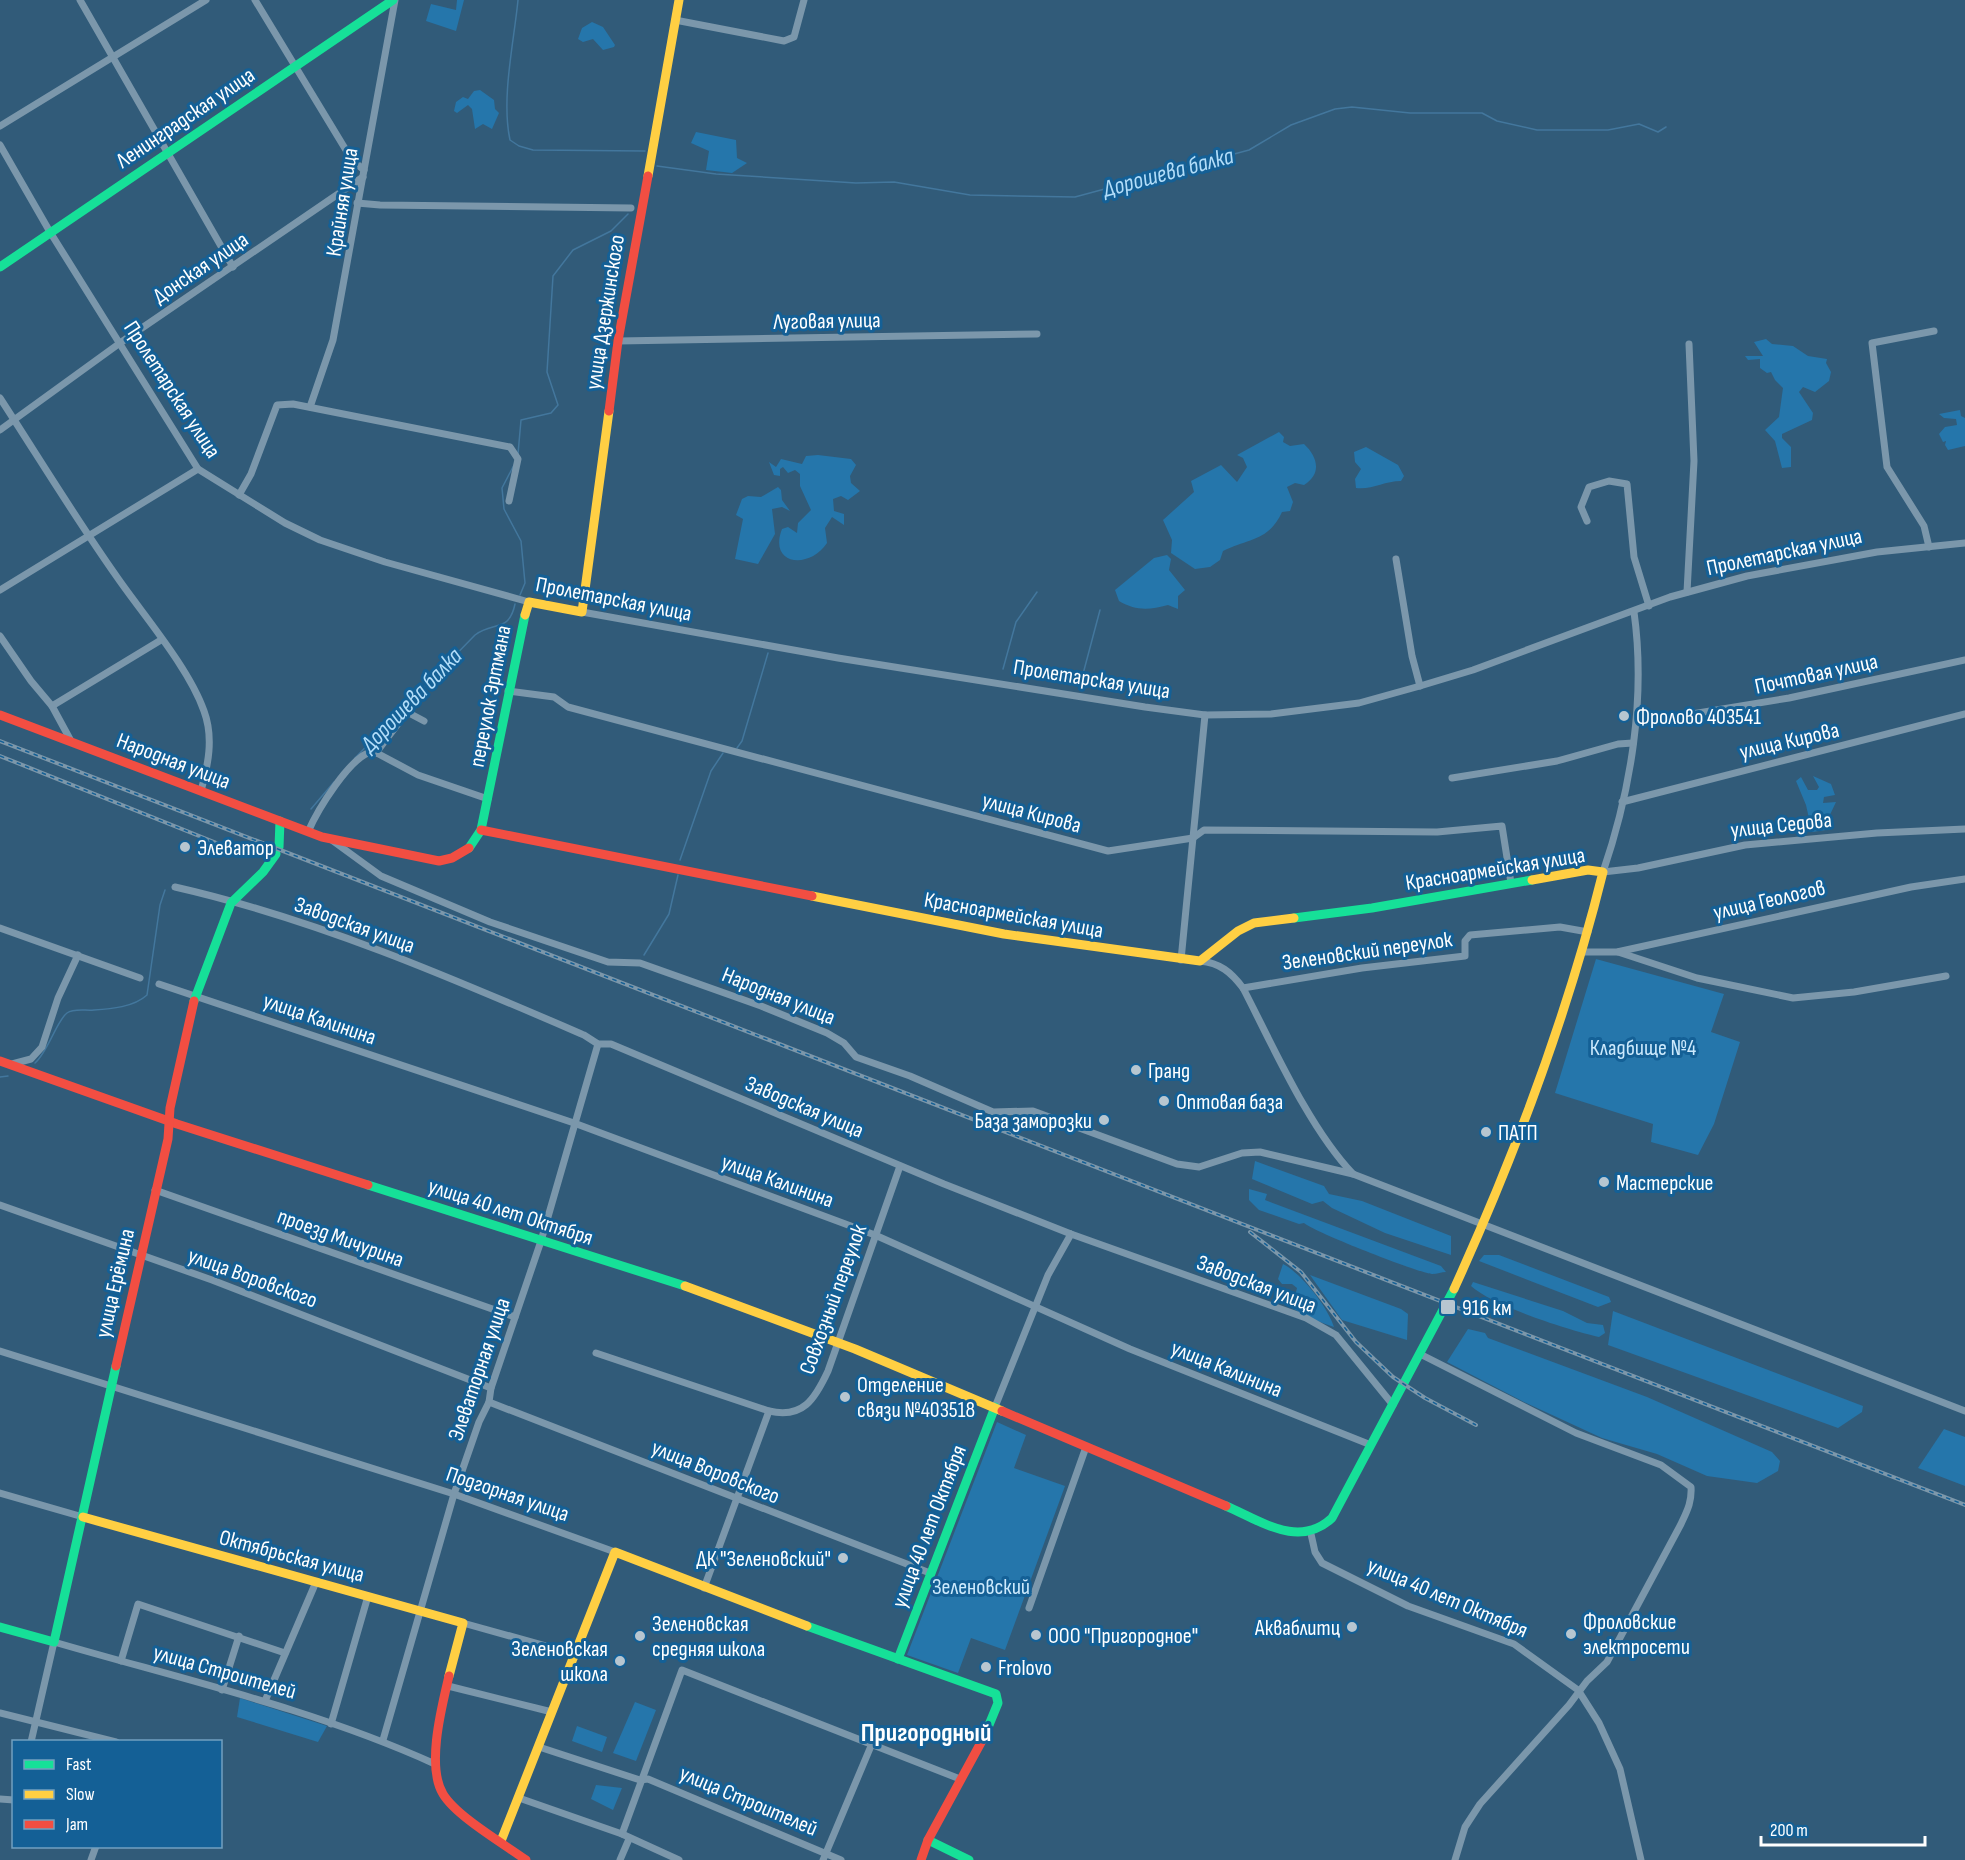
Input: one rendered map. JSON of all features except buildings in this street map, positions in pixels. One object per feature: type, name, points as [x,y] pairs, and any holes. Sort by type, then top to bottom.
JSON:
[{"type":"street","points":[[80,0],[233,267]]},
{"type":"street","points":[[0,126],[206,0]]},
{"type":"street","points":[[255,0],[363,174]]},
{"type":"street","name":"Ленинградская улица","points":[[0,267],[394,0]]},
{"type":"street","name":"Крайняя улица","points":[[310,407],[333,340],[350,260],[357,203],[394,0]]},
{"type":"street","name":"улица Дзержинского","points":[[582,612],[618,341],[679,0]]},
{"type":"street","points":[[675,20],[784,41],[794,37],[804,0]]},
{"type":"street","name":"Пролетарская улица","points":[[0,145],[50,232],[198,470],[285,524],[320,540],[385,562],[529,602],[838,658],[1205,715],[1271,714],[1359,703],[1420,686],[1473,670],[1687,592],[1816,562],[1965,543]]},
{"type":"street","name":"Донская улица","points":[[0,430],[120,343],[233,267],[363,174]]},
{"type":"street","points":[[357,203],[631,208]]},
{"type":"street","points":[[1929,547],[1924,525],[1887,467],[1872,344],[1934,331]]},
{"type":"street","name":"Луговая улица","points":[[618,341],[1037,334]]},
{"type":"street","points":[[1687,592],[1694,461],[1689,344]]},
{"type":"street","points":[[0,398],[88,535],[161,640],[204,710],[210,738],[207,769],[201,791]]},
{"type":"street","points":[[239,495],[251,474],[277,405],[310,407],[510,447],[517,457],[509,501]]},
{"type":"street","points":[[0,590],[198,470]]},
{"type":"street","points":[[1587,521],[1581,507],[1589,487],[1609,481],[1627,484],[1634,557],[1649,606]]},
{"type":"street","points":[[1396,560],[1412,656],[1420,686]]},
{"type":"street","name":"переулок Эртмана","points":[[481,830],[520,629],[529,602]]},
{"type":"street","points":[[1311,1534],[1323,1528],[1335,1515],[1447,1304],[1483,1226],[1512,1154],[1588,932],[1622,802],[1637,723],[1639,680],[1634,612]]},
{"type":"street","points":[[0,636],[31,681],[52,706],[71,741]]},
{"type":"street","points":[[52,706],[161,640]]},
{"type":"street","name":"Почтовая улица","points":[[1637,723],[1789,698],[1965,660]]},
{"type":"street","name":"улица Кирова","points":[[508,691],[554,697],[568,707],[1108,851],[1193,838],[1204,830],[1437,832],[1502,826],[1511,883]]},
{"type":"street","points":[[308,832],[323,803],[345,774],[365,753],[376,753],[407,712],[424,721]]},
{"type":"street","name":"улица Кирова","points":[[1622,802],[1965,714]]},
{"type":"street","name":"Народная улица","points":[[0,715],[333,841],[439,861],[456,858],[473,843],[481,830]]},
{"type":"street","points":[[1180,960],[1205,715]]},
{"type":"street","points":[[1452,778],[1557,761],[1618,744],[1633,743]]},
{"type":"street","name":"переулок Эртмана","points":[[376,753],[418,775],[488,799]]},
{"type":"street","name":"улица Ерёмина","points":[[31,1740],[140,1254],[168,1139],[169,1122],[195,996],[231,903],[263,872],[278,850],[280,821]]},
{"type":"street","name":"улица Седова","points":[[1603,872],[1638,868],[1746,845],[1876,833],[1965,829]]},
{"type":"street","name":"Красноармейская улица","points":[[481,830],[1004,934],[1200,961],[1238,931],[1254,924],[1372,908],[1588,870],[1603,872]]},
{"type":"street","name":"Народная улица","points":[[333,841],[381,876],[490,922],[608,962],[640,963],[761,1006],[827,1033],[844,1043],[856,1057],[910,1076],[993,1112],[1033,1111],[1177,1164],[1199,1167],[1242,1153],[1260,1152],[1353,1174]]},
{"type":"street","name":"улица Геологов","points":[[1581,952],[1617,952],[1900,889],[1965,879]]},
{"type":"street","name":"Заводская улица","points":[[175,888],[285,917],[463,982],[584,1035],[598,1044],[611,1044],[900,1166],[1071,1234],[1306,1318],[1336,1335],[1393,1405]]},
{"type":"street","name":"Зеленовский переулок","points":[[1243,988],[1362,968],[1465,956],[1465,941],[1470,935],[1560,927],[1588,932]]},
{"type":"street","points":[[0,928],[140,978]]},
{"type":"street","points":[[1617,952],[1697,978],[1740,985],[1793,998],[1854,992],[1946,976]]},
{"type":"street","name":"улица 40 лет Октября","points":[[5,1063],[24,1062],[37,1055],[78,955]]},
{"type":"street","points":[[1200,961],[1210,962],[1227,969],[1243,988],[1315,1123],[1337,1157],[1353,1174],[1965,1411]]},
{"type":"street","name":"улица Калинина","points":[[159,984],[574,1123],[875,1235],[1130,1349],[1371,1445]]},
{"type":"street","name":"Элеваторная улица","points":[[383,1740],[454,1494],[479,1422],[489,1402],[491,1388],[541,1241],[598,1044]]},
{"type":"street","name":"улица 40 лет Октября","points":[[5,1063],[169,1122],[691,1288],[837,1342],[1246,1515],[1294,1533],[1311,1534],[1315,1552],[1322,1563],[1408,1606],[1514,1644],[1578,1690],[1599,1723],[1620,1769],[1641,1860]]},
{"type":"street","name":"Совхозный переулок","points":[[596,1353],[769,1411],[790,1413],[808,1404],[820,1387],[900,1166]]},
{"type":"street","name":"проезд Мичурина","points":[[155,1190],[515,1317]]},
{"type":"street","name":"улица Воровского","points":[[0,1205],[140,1254],[491,1388]]},
{"type":"street","points":[[995,1407],[1048,1275],[1071,1234]]},
{"type":"street","name":"Подгорная улица","points":[[0,1352],[454,1494],[996,1694],[998,1703],[988,1727],[960,1779]]},
{"type":"street","points":[[1420,1354],[1576,1433],[1661,1465],[1691,1487],[1691,1504],[1607,1662],[1578,1690],[1569,1705],[1511,1766],[1472,1814],[1460,1840],[1455,1860]]},
{"type":"street","name":"улица Воровского","points":[[489,1402],[930,1573]]},
{"type":"street","name":"улица 40 лет Октября","points":[[898,1659],[995,1407]]},
{"type":"street","points":[[704,1588],[769,1411]]},
{"type":"street","points":[[1029,1608],[1086,1447]]},
{"type":"street","name":"Октябрьская улица","points":[[0,1493],[575,1654]]},
{"type":"street","points":[[501,1841],[615,1552]]},
{"type":"street","points":[[265,1701],[316,1582]]},
{"type":"street","points":[[331,1724],[368,1596]]},
{"type":"street","points":[[121,1661],[138,1604],[285,1653]]},
{"type":"street","points":[[462,1623],[448,1686],[435,1764],[437,1784],[448,1799],[526,1860]]},
{"type":"street","name":"улица Строителей","points":[[0,1627],[265,1701],[383,1740],[435,1764]]},
{"type":"street","points":[[222,1690],[239,1636]]},
{"type":"street","points":[[622,1834],[682,1670],[960,1779],[928,1840],[921,1860]]},
{"type":"street","points":[[448,1686],[552,1712]]},
{"type":"street","points":[[0,1713],[108,1740]]},
{"type":"street","points":[[824,1857],[871,1746]]},
{"type":"street","points":[[539,1747],[640,1780]]},
{"type":"street","name":"улица Строителей","points":[[640,1780],[658,1783],[824,1857],[841,1860]]},
{"type":"street","points":[[519,1798],[622,1834],[679,1860]]},
{"type":"street","points":[[620,1860],[629,1839]]},
{"type":"street","points":[[928,1840],[969,1860]]},
{"type":"green space","points":[[457,0],[464,0],[456,31],[426,21],[431,4],[456,10]]},
{"type":"green space","points":[[592,22],[603,27],[615,45],[614,47],[603,50],[593,39],[583,42],[578,39],[582,28]]},
{"type":"green space","points":[[480,90],[494,100],[495,109],[499,113],[492,129],[483,124],[475,129],[472,109],[468,105],[457,113],[454,111],[456,102],[463,97],[468,99],[474,91]]},
{"type":"green space","points":[[696,132],[736,140],[737,158],[747,163],[732,173],[706,170],[709,151],[691,143]]},
{"type":"green space","points":[[1766,339],[1772,344],[1793,346],[1808,356],[1827,359],[1826,363],[1831,372],[1829,381],[1815,392],[1803,387],[1799,392],[1813,413],[1812,420],[1782,434],[1782,438],[1791,447],[1791,467],[1782,468],[1775,441],[1765,430],[1779,417],[1783,388],[1771,372],[1767,373],[1760,368],[1760,359],[1748,360],[1745,356],[1763,356],[1754,342]]},
{"type":"green space","points":[[1960,410],[1961,416],[1965,418],[1965,446],[1948,450],[1945,445],[1946,441],[1943,442],[1939,434],[1945,427],[1957,425],[1956,419],[1944,418],[1939,414]]},
{"type":"green space","points":[[1279,432],[1284,437],[1283,442],[1290,446],[1304,444],[1312,454],[1316,465],[1316,471],[1310,481],[1304,485],[1295,483],[1287,487],[1293,502],[1290,511],[1282,512],[1277,521],[1264,534],[1223,551],[1220,560],[1210,567],[1195,569],[1171,553],[1172,540],[1163,520],[1194,492],[1191,481],[1221,465],[1237,482],[1247,467],[1243,458],[1237,455]]},
{"type":"green space","points":[[1366,447],[1398,465],[1404,476],[1401,481],[1356,488],[1355,479],[1361,469],[1355,462],[1354,452]]},
{"type":"green space","points":[[806,456],[851,459],[856,465],[850,476],[851,483],[860,491],[848,500],[841,496],[833,499],[834,511],[844,514],[844,525],[832,517],[825,528],[827,543],[819,552],[801,560],[792,560],[781,550],[779,541],[782,529],[788,527],[797,533],[798,523],[811,510],[800,486],[800,474],[795,470],[788,473],[783,467],[780,469],[780,476],[774,475],[769,462],[776,467],[781,459],[802,464]]},
{"type":"green space","points":[[778,487],[781,490],[782,500],[790,511],[782,507],[772,509],[775,534],[758,564],[735,559],[743,519],[736,515],[742,499],[748,496],[761,497]]},
{"type":"green space","points":[[1167,555],[1171,559],[1169,570],[1185,590],[1178,596],[1178,609],[1168,605],[1149,609],[1137,608],[1119,601],[1115,590],[1154,558]]},
{"type":"green space","points":[[1813,776],[1831,784],[1835,795],[1824,797],[1823,803],[1836,802],[1827,821],[1829,824],[1827,828],[1833,829],[1812,832],[1806,805],[1796,781],[1801,777],[1808,790],[1817,790],[1819,787]]},
{"type":"green space","name":"Кладбище №4","points":[[1596,959],[1724,994],[1711,1032],[1740,1042],[1714,1124],[1698,1155],[1651,1142],[1653,1124],[1555,1093]]},
{"type":"green space","points":[[1255,1161],[1324,1186],[1329,1194],[1362,1201],[1451,1236],[1451,1255],[1385,1233],[1332,1208],[1323,1201],[1312,1204],[1252,1179]]},
{"type":"green space","points":[[1249,1189],[1267,1194],[1265,1200],[1441,1266],[1446,1272],[1432,1274],[1423,1272],[1345,1243],[1304,1223],[1299,1224],[1259,1210],[1249,1200]]},
{"type":"green space","points":[[1484,1255],[1499,1255],[1609,1297],[1611,1302],[1598,1307],[1479,1261]]},
{"type":"green space","points":[[1283,1264],[1298,1275],[1313,1291],[1334,1327],[1292,1308],[1297,1288],[1292,1284],[1282,1284],[1278,1279]]},
{"type":"green space","points":[[1310,1275],[1401,1309],[1408,1314],[1407,1340],[1342,1320]]},
{"type":"green space","points":[[1473,1282],[1563,1311],[1587,1323],[1603,1325],[1605,1333],[1599,1337],[1513,1309],[1482,1294],[1471,1286]]},
{"type":"green space","points":[[1613,1311],[1863,1406],[1862,1412],[1838,1428],[1608,1345]]},
{"type":"green space","points":[[1468,1329],[1485,1333],[1488,1338],[1647,1397],[1772,1452],[1780,1461],[1778,1471],[1757,1483],[1707,1476],[1657,1454],[1602,1438],[1524,1402],[1447,1362]]},
{"type":"green space","name":"Зеленовский","points":[[997,1422],[1026,1435],[1014,1468],[1065,1486],[1005,1650],[971,1638],[958,1673],[907,1655]]},
{"type":"green space","points":[[1944,1429],[1965,1437],[1965,1486],[1918,1468]]},
{"type":"green space","points":[[240,1698],[327,1726],[318,1742],[237,1717]]},
{"type":"green space","points":[[635,1702],[656,1710],[636,1761],[613,1753]]},
{"type":"green space","points":[[577,1726],[607,1737],[602,1752],[572,1741]]},
{"type":"green space","points":[[596,1785],[622,1788],[613,1810],[591,1799]]},
{"type":"waterway","points":[[518,0],[509,70],[507,106],[510,140],[519,146],[533,150],[645,151]]},
{"type":"waterway","name":"Дорошева балка","points":[[657,166],[716,174],[856,183],[894,182],[970,195],[1075,197],[1249,150],[1291,125],[1335,109],[1352,107],[1410,113],[1482,113],[1497,121],[1537,130],[1608,130],[1639,124],[1658,132],[1666,127]]},
{"type":"waterway","name":"Дорошева балка","points":[[518,454],[521,420],[551,413],[558,405],[547,372],[553,276],[573,250],[611,231],[628,214]]},
{"type":"waterway","name":"Дорошева балка","points":[[514,465],[502,488],[504,509],[521,541],[525,583],[520,595]]},
{"type":"waterway","points":[[1003,669],[1016,622],[1037,592]]},
{"type":"waterway","name":"Дорошева балка","points":[[355,758],[475,635],[509,619],[515,604]]},
{"type":"waterway","points":[[1079,689],[1100,610]]},
{"type":"waterway","points":[[737,748],[742,741],[768,653]]},
{"type":"waterway","points":[[680,860],[711,771],[723,753]]},
{"type":"waterway","name":"Дорошева балка","points":[[311,809],[334,782]]},
{"type":"waterway","points":[[644,955],[669,914],[678,875]]},
{"type":"waterway","name":"Дорошева балка","points":[[35,1063],[44,1052],[63,1017],[70,1011],[122,1007],[147,995],[160,905],[165,890]]},
{"type":"waterway","name":"Дорошева балка","points":[[0,1077],[8,1076]]},
{"type":"railway","points":[[0,741],[1965,1505]]},
{"type":"railway","points":[[0,756],[239,852]]},
{"type":"railway","points":[[1250,1232],[1301,1272],[1356,1342],[1393,1377],[1425,1398],[1476,1425]]},
{"type":"traffic: fast","points":[[0,267],[393,0]]},
{"type":"traffic: fast","points":[[469,848],[481,830],[525,615]]},
{"type":"traffic: fast","points":[[279,847],[280,821]]},
{"type":"traffic: fast","points":[[194,1001],[231,903],[263,872],[276,854]]},
{"type":"traffic: fast","points":[[1294,918],[1372,908],[1532,880]]},
{"type":"traffic: fast","points":[[368,1185],[685,1286]]},
{"type":"traffic: fast","points":[[1226,1506],[1266,1525],[1293,1532],[1319,1527],[1332,1518],[1454,1289]]},
{"type":"traffic: fast","points":[[0,1627],[54,1642],[116,1366]]},
{"type":"traffic: fast","points":[[898,1659],[995,1407]]},
{"type":"traffic: fast","points":[[807,1626],[996,1694],[998,1703],[984,1737]]},
{"type":"traffic: fast","points":[[928,1840],[969,1860]]},
{"type":"traffic: slow","points":[[648,176],[679,0]]},
{"type":"traffic: slow","points":[[525,615],[529,602],[582,612],[609,411]]},
{"type":"traffic: slow","points":[[1454,1289],[1498,1188],[1538,1084],[1573,978],[1603,872],[1588,870],[1532,880]]},
{"type":"traffic: slow","points":[[812,896],[1004,934],[1200,961],[1238,931],[1254,923],[1294,918]]},
{"type":"traffic: slow","points":[[685,1286],[855,1349],[1002,1411]]},
{"type":"traffic: slow","points":[[83,1517],[463,1623],[449,1676]]},
{"type":"traffic: slow","points":[[501,1841],[615,1552],[807,1626]]},
{"type":"traffic: jam","points":[[609,411],[618,341],[648,176]]},
{"type":"traffic: jam","points":[[0,715],[322,837],[439,861],[452,858],[469,848]]},
{"type":"traffic: jam","points":[[481,830],[812,896]]},
{"type":"traffic: jam","points":[[116,1366],[168,1139],[170,1108],[194,1001]]},
{"type":"traffic: jam","points":[[0,1061],[177,1124],[368,1185]]},
{"type":"traffic: jam","points":[[1002,1411],[1226,1506]]},
{"type":"traffic: jam","points":[[449,1676],[436,1752],[438,1782],[443,1794],[469,1820],[526,1860]]},
{"type":"traffic: jam","points":[[921,1860],[928,1840],[984,1737]]},
{"type":"place","name":"Фролово 403541","points":[[1624,716]]},
{"type":"place","name":"Элеватор","points":[[185,847]]},
{"type":"place","name":"Гранд","points":[[1136,1070]]},
{"type":"place","name":"Оптовая база","points":[[1164,1101]]},
{"type":"place","name":"База заморозки","points":[[1104,1120]]},
{"type":"place","name":"ПАТП","points":[[1486,1132]]},
{"type":"place","name":"Мастерские","points":[[1604,1182]]},
{"type":"place","name":"916 км","points":[[1448,1307]]},
{"type":"place","name":"Отделение связи №403518","points":[[845,1397]]},
{"type":"place","name":"ДК \"Зеленовский\"","points":[[843,1558]]},
{"type":"place","name":"Акваблитц","points":[[1352,1627]]},
{"type":"place","name":"Фроловские электросети","points":[[1571,1634]]},
{"type":"place","name":"ООО \"Пригородное\"","points":[[1036,1635]]},
{"type":"place","name":"Зеленовская средняя школа","points":[[640,1636]]},
{"type":"place","name":"Зеленовская школа","points":[[620,1661]]},
{"type":"place","name":"Frolovo","points":[[986,1667]]},
{"type":"district","name":"Пригородный","points":[[926,1732]]}]
